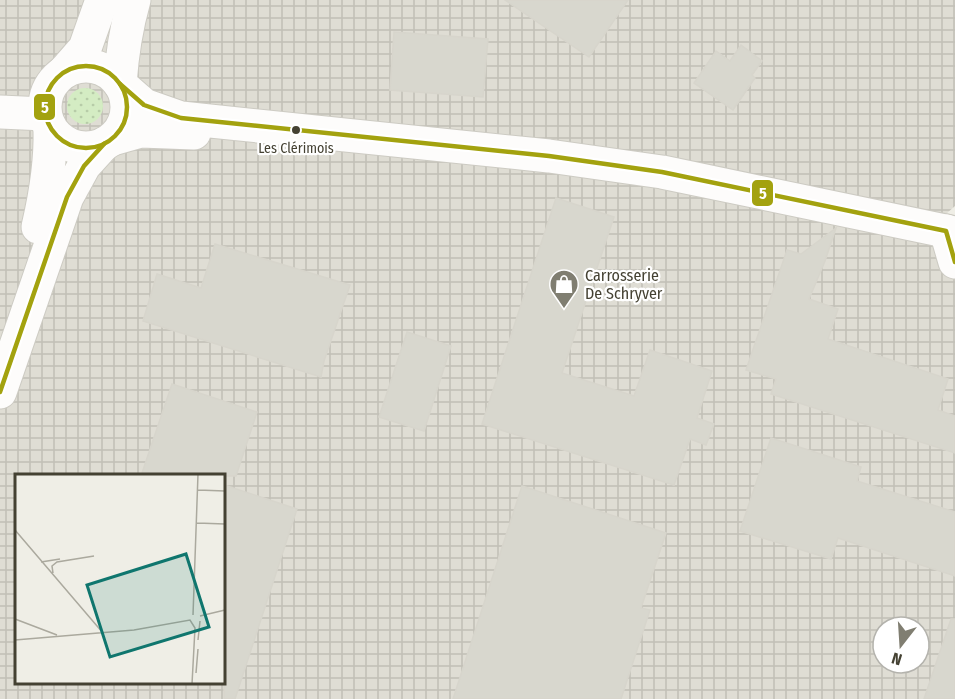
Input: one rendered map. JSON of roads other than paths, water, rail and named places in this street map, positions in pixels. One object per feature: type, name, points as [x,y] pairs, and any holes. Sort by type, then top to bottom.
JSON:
[{"type":"street","points":[[0,390],[47,190],[51,158],[45,102],[48,90],[54,80],[85,48],[102,0]]},
{"type":"street","points":[[0,390],[67,197],[84,166],[119,132],[127,110],[126,96],[120,84],[125,37],[135,0]]},
{"type":"street","points":[[64,72],[87,65],[99,68],[111,74],[144,105],[181,118],[427,142],[662,172],[950,232],[955,262]]},
{"type":"street","points":[[0,112],[47,121],[58,138],[68,145],[80,148],[92,148],[141,131],[427,142]]},
{"type":"place","name":"Les Clérimois","points":[[296,130]]},
{"type":"place","name":"Carrosserie De Schryver","points":[[564,310]]}]
